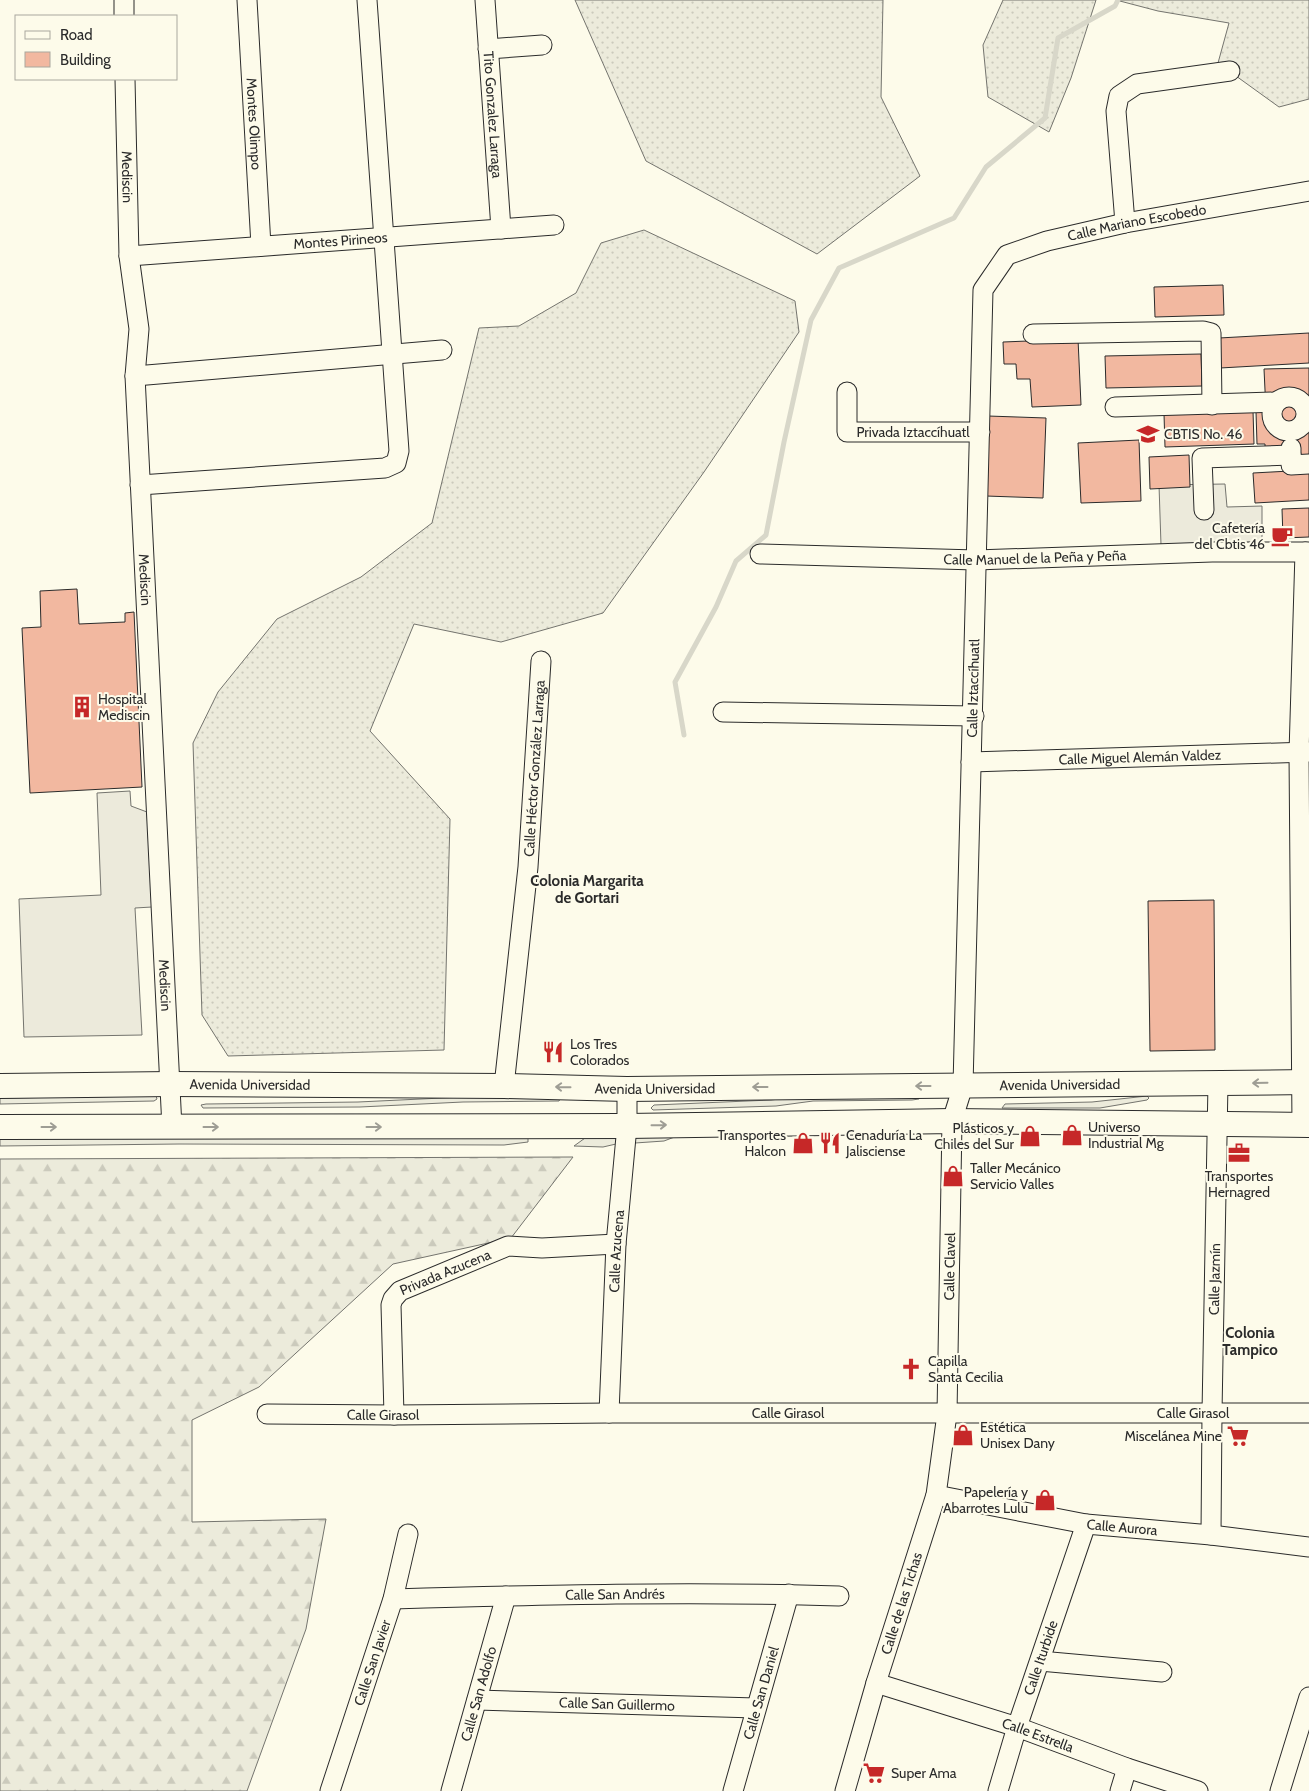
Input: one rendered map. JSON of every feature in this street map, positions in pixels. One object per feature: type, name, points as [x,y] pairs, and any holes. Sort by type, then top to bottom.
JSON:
[{"type":"main road","name":"Avenida Universidad","points":[[0,1086],[171,1084],[504,1086],[627,1089],[1305,1082]]},
{"type":"main road","points":[[0,1127],[627,1126],[952,1121],[1305,1125]]},
{"type":"street","points":[[124,0],[124,15]]},
{"type":"street","name":"Montes Olimpo","points":[[247,0],[261,246]]},
{"type":"street","points":[[140,485],[385,468],[396,463],[399,451],[367,0]]},
{"type":"street","name":"Tito Gonzalez Larraga","points":[[485,0],[501,229]]},
{"type":"street","points":[[488,49],[542,45]]},
{"type":"street","points":[[1125,224],[1116,111],[1119,96],[1137,84],[1230,71]]},
{"type":"street","name":"Mediscin","points":[[125,80],[129,256],[139,329],[135,376],[172,1128]]},
{"type":"street","name":"Calle Mariano Escobedo","points":[[984,290],[1007,256],[1047,241],[1125,224],[1309,191]]},
{"type":"street","name":"Montes Pirineos","points":[[129,256],[554,225]]},
{"type":"street","name":"Calle Iztaccíhuatl","points":[[963,1086],[984,290]]},
{"type":"street","points":[[1033,334],[1203,331],[1211,333],[1212,405]]},
{"type":"street","points":[[135,376],[442,350]]},
{"type":"street","name":"Privada Iztaccíhuatl","points":[[847,392],[847,432],[980,432]]},
{"type":"street","points":[[1115,407],[1276,402],[1288,396],[1305,397],[1307,413],[1291,455],[1291,465],[1309,464]]},
{"type":"street","points":[[1276,402],[1271,415],[1277,427],[1300,430]]},
{"type":"street","points":[[1204,510],[1202,458],[1291,455]]},
{"type":"street","name":"Calle Manuel de la Peña y Peña","points":[[760,554],[976,560],[1212,552],[1307,552]]},
{"type":"street","points":[[1305,1125],[1304,753],[1307,552]]},
{"type":"street","name":"Calle Héctor González Larraga","points":[[504,1086],[528,867],[541,661]]},
{"type":"street","points":[[723,712],[974,716]]},
{"type":"street","name":"Calle Miguel Alemán Valdez","points":[[971,762],[1304,753]]},
{"type":"street","name":"Calle Jazmín","points":[[1211,1535],[1218,1083]]},
{"type":"street","name":"Calle Clavel","points":[[947,1414],[952,1121],[963,1086]]},
{"type":"street","name":"Calle Azucena","points":[[609,1413],[616,1244],[627,1126],[627,1089]]},
{"type":"street","name":"Privada Azucena","points":[[394,1415],[391,1305],[393,1299],[400,1292],[508,1246],[542,1248],[616,1244]]},
{"type":"street","name":"Calle Girasol","points":[[268,1414],[1309,1414]]},
{"type":"street","name":"Calle de las Tichas","points":[[845,1791],[876,1683],[936,1494],[947,1414]]},
{"type":"street","name":"Calle Aurora","points":[[936,1494],[1086,1524],[1211,1535],[1309,1547]]},
{"type":"street","name":"Calle Iturbide","points":[[998,1791],[1017,1727],[1086,1524]]},
{"type":"street","name":"Calle San Javier","points":[[330,1791],[393,1599],[408,1534]]},
{"type":"street","name":"Calle San Andrés","points":[[393,1599],[506,1596],[789,1594],[838,1596]]},
{"type":"street","name":"Calle San Daniel","points":[[733,1791],[789,1594]]},
{"type":"street","name":"Calle San Adolfo","points":[[451,1791],[506,1596]]},
{"type":"street","points":[[1040,1661],[1162,1672]]},
{"type":"street","name":"Calle Estrella","points":[[876,1683],[1017,1727],[1126,1768],[1198,1791]]},
{"type":"street","points":[[1280,1791],[1309,1698]]},
{"type":"street","name":"Calle San Guillermo","points":[[476,1700],[756,1708]]},
{"type":"street","points":[[1120,1791],[1126,1768]]},
{"type":"green space","points":[[575,0],[883,0],[881,97],[920,176],[817,254],[646,161]]},
{"type":"green space","points":[[1003,0],[1096,0],[1071,78],[1049,132],[988,97],[983,45]]},
{"type":"green space","points":[[1116,0],[1309,0],[1309,99],[1279,107],[1218,63],[1229,23],[1158,11]]},
{"type":"green space","points":[[644,230],[795,301],[799,332],[704,472],[603,613],[501,642],[414,624],[370,731],[450,819],[444,1050],[228,1056],[202,1015],[193,743],[218,692],[277,619],[361,577],[432,523],[479,328],[519,326],[576,293],[601,243]]},
{"type":"green space","points":[[812,1095],[921,1096],[919,1099],[912,1100],[813,1101],[776,1106],[653,1110],[651,1108],[654,1105],[771,1100]]},
{"type":"green space","points":[[156,1096],[157,1099],[154,1101],[0,1104],[0,1098]]},
{"type":"green space","points":[[1147,1096],[1149,1098],[1147,1100],[1100,1108],[1002,1108],[1005,1104],[1092,1102]]},
{"type":"green space","points":[[463,1097],[558,1097],[560,1099],[559,1101],[463,1102],[360,1107],[203,1108],[201,1105],[358,1102]]},
{"type":"green space","points":[[592,1133],[616,1137],[616,1144],[603,1147],[574,1146]]},
{"type":"green space","points":[[685,1133],[664,1141],[635,1143],[634,1138]]},
{"type":"green space","points":[[0,1136],[528,1137],[528,1142],[504,1145],[179,1144],[0,1146]]},
{"type":"green space","points":[[573,1157],[511,1238],[393,1264],[259,1387],[192,1420],[192,1522],[326,1519],[306,1629],[247,1791],[0,1791],[0,1159]]},
{"type":"shaded area","points":[[1225,484],[1227,507],[1262,506],[1262,542],[1161,545],[1159,485]]},
{"type":"shaded area","points":[[130,791],[131,806],[147,812],[152,907],[135,908],[142,1035],[24,1037],[19,899],[101,895],[97,793]]},
{"type":"building","points":[[1223,285],[1224,315],[1155,317],[1154,287]]},
{"type":"building","points":[[1309,333],[1309,363],[1220,368],[1219,338]]},
{"type":"building","points":[[1078,339],[1081,405],[1032,407],[1030,379],[1017,379],[1016,364],[1004,364],[1003,342]]},
{"type":"building","points":[[1201,354],[1202,386],[1106,388],[1105,356]]},
{"type":"building","points":[[1309,368],[1309,463],[1265,465],[1265,444],[1257,444],[1256,412],[1266,411],[1264,369]]},
{"type":"building","points":[[1253,411],[1254,444],[1165,447],[1164,414]]},
{"type":"building","points":[[988,416],[1046,418],[1043,498],[986,496]]},
{"type":"building","points":[[1139,440],[1141,501],[1081,503],[1078,443]]},
{"type":"building","points":[[1189,455],[1190,487],[1150,489],[1149,457]]},
{"type":"building","points":[[1309,470],[1309,500],[1255,503],[1253,473]]},
{"type":"building","points":[[1309,508],[1309,537],[1283,538],[1282,509]]},
{"type":"building","name":"Hospital Mediscin","points":[[77,589],[79,624],[125,622],[125,613],[134,612],[142,787],[30,793],[22,628],[41,627],[40,591]]},
{"type":"building","points":[[1214,900],[1215,1050],[1150,1051],[1148,901]]},
{"type":"waterway","points":[[684,735],[675,682],[716,607],[736,561],[766,535],[811,320],[839,268],[954,218],[986,167],[1045,118],[1058,38],[1115,6],[1118,0]]},
{"type":"place","name":"CBTIS No. 46","points":[[1148,434]]},
{"type":"place","name":"Cafetería del Cbtis 46","points":[[1282,536]]},
{"type":"place","name":"Hospital Mediscin","points":[[82,707]]},
{"type":"place","name":"Los Tres Colorados","points":[[553,1052]]},
{"type":"place","name":"Universo Industrial Mg","points":[[1072,1135]]},
{"type":"place","name":"Plásticos y Chiles del Sur","points":[[1030,1136]]},
{"type":"place","name":"Transportes Halcon","points":[[803,1143]]},
{"type":"place","name":"Cenaduría La Jalisciense","points":[[830,1143]]},
{"type":"place","name":"Transportes Hernagred","points":[[1239,1153]]},
{"type":"place","name":"Taller Mecánico Servicio Valles","points":[[953,1176]]},
{"type":"place","name":"Capilla Santa Cecilia","points":[[911,1369]]},
{"type":"place","name":"Estética Unisex Dany","points":[[963,1435]]},
{"type":"place","name":"Miscelánea Mine","points":[[1238,1436]]},
{"type":"place","name":"Papelería y Abarrotes Lulu","points":[[1045,1500]]},
{"type":"place","name":"Super Ama","points":[[874,1773]]},
{"type":"district","name":"Colonia Margarita de Gortari","points":[[587,890]]},
{"type":"district","name":"Colonia Tampico","points":[[1250,1342]]}]
